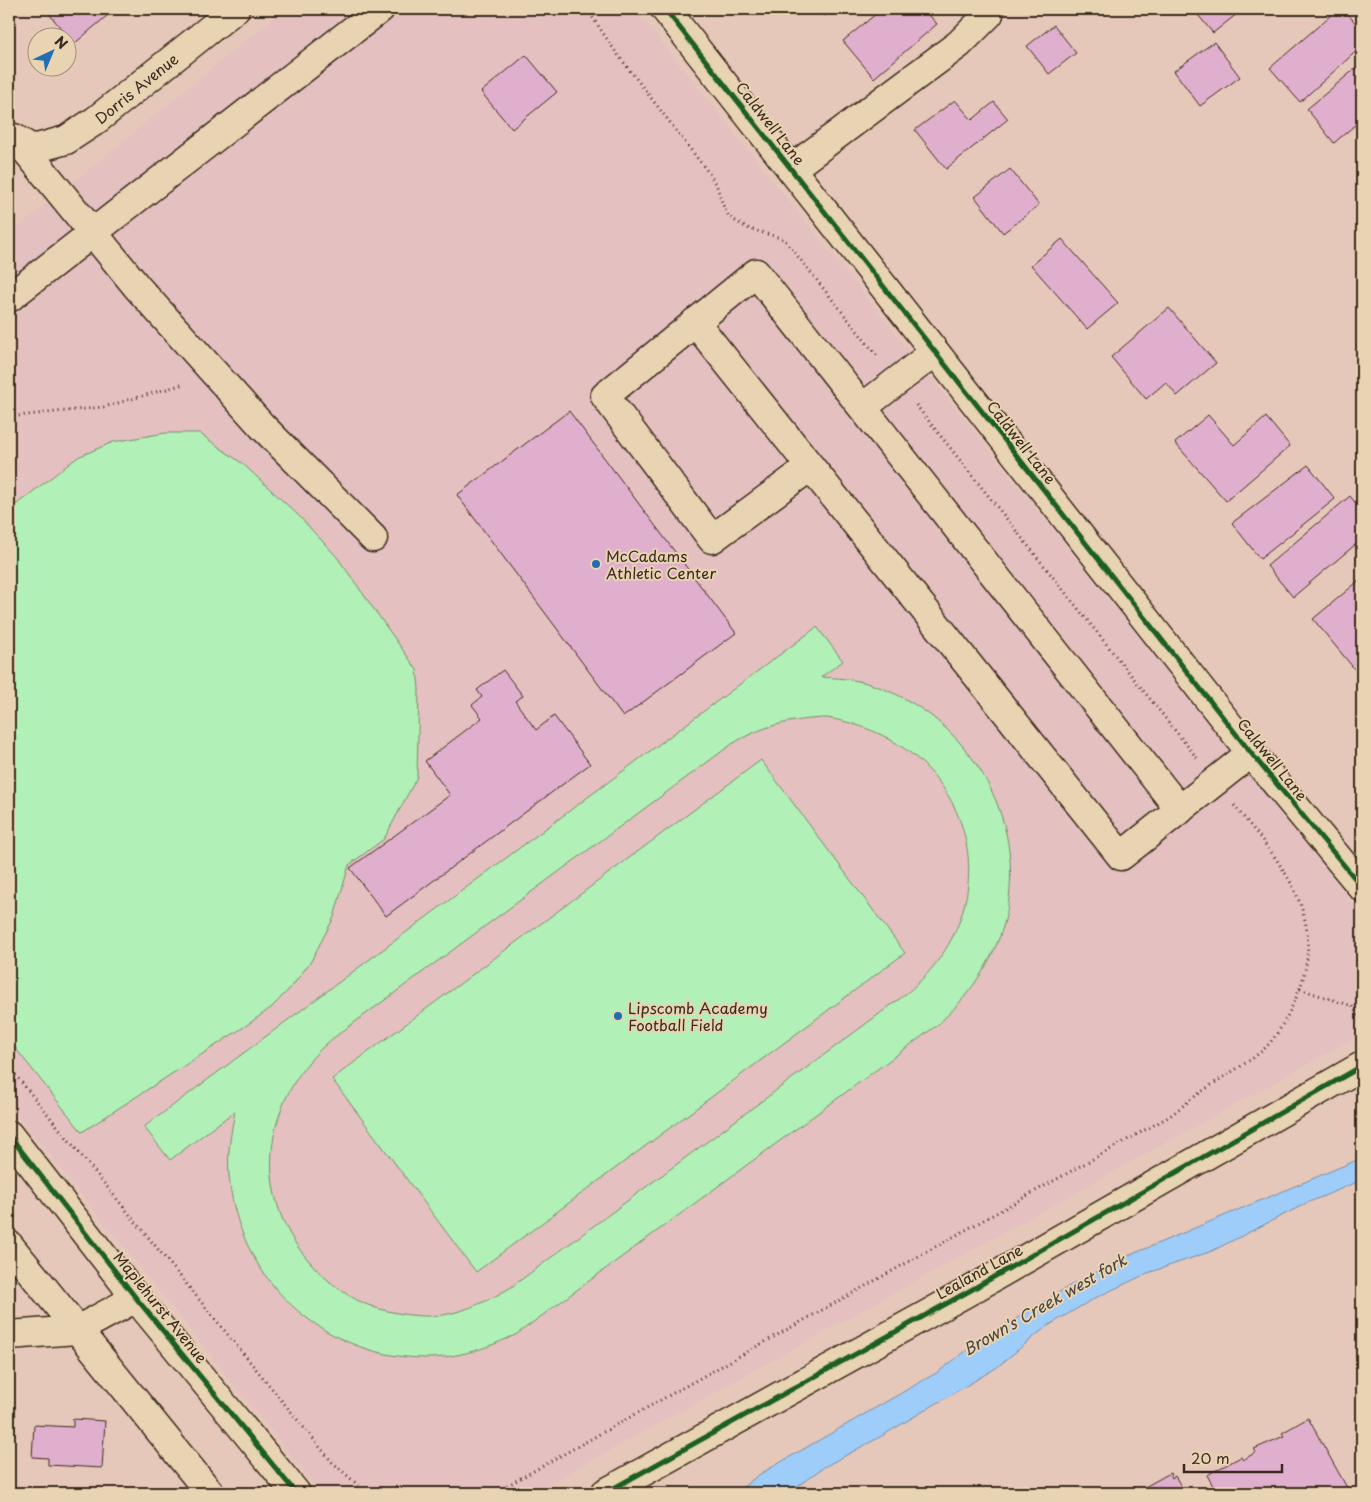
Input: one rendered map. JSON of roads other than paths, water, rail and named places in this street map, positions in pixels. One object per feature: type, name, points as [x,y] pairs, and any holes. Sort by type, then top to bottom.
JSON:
[{"type":"street","name":"Dorris Avenue","points":[[19,141],[37,148],[57,144],[81,132],[235,9]]},
{"type":"street","points":[[9,298],[380,9]]},
{"type":"street","name":"Caldwell Lane","points":[[665,9],[1251,753],[1362,887]]},
{"type":"street","points":[[791,169],[960,44],[989,14],[985,9]]},
{"type":"street","points":[[19,141],[93,233],[262,426],[373,538]]},
{"type":"street","points":[[810,467],[712,539],[605,396],[756,273],[1180,810]]},
{"type":"street","points":[[695,322],[1121,856],[1251,753]]},
{"type":"street","points":[[863,407],[935,352]]},
{"type":"street","name":"Lealand Lane","points":[[605,1493],[996,1276],[1362,1066]]},
{"type":"street","name":"Maplehurst Avenue","points":[[9,1135],[136,1298],[296,1493]]},
{"type":"street","points":[[9,1245],[210,1493]]},
{"type":"street","points":[[9,1335],[77,1330],[136,1298]]},
{"type":"water","name":"Brown's Creek west fork","points":[[1362,1158],[1362,1180],[1307,1203],[1212,1251],[1148,1273],[1095,1298],[1046,1327],[996,1368],[880,1437],[824,1467],[788,1493],[735,1493],[760,1474],[938,1372],[978,1342],[1071,1285],[1128,1256]]},
{"type":"place","name":"McCadams Athletic Center","points":[[596,564]]},
{"type":"place","name":"Lipscomb Academy Football Field","points":[[618,1016]]}]
